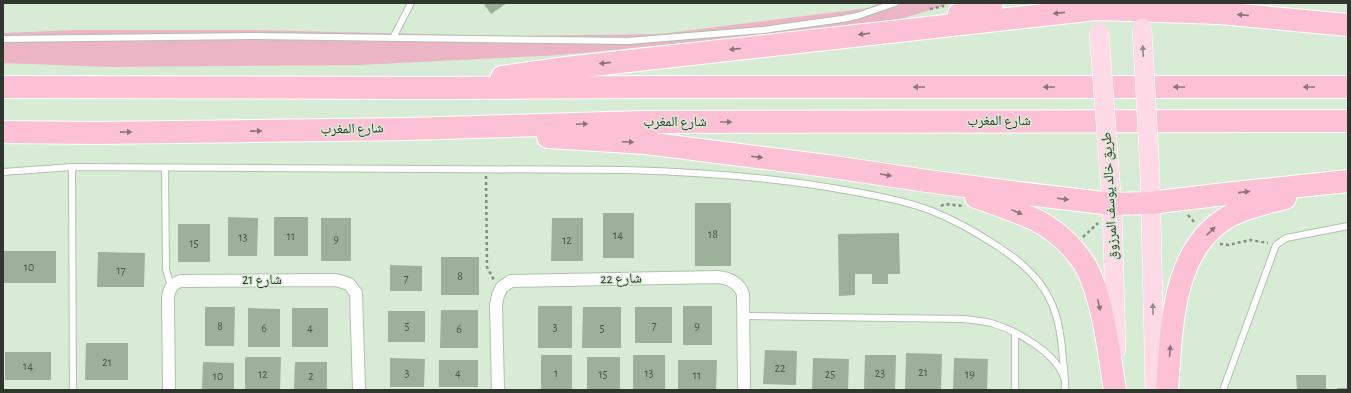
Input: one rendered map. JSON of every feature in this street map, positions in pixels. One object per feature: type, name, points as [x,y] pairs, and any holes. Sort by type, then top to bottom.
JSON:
[{"type":"highway","points":[[902,30],[963,13],[992,3]]},
{"type":"highway","points":[[1256,3],[1285,12],[1343,24]]},
{"type":"highway","points":[[424,88],[566,68],[902,30],[1097,6],[1142,14],[1220,13],[1343,24]]},
{"type":"highway","points":[[3,81],[98,87]]},
{"type":"highway","points":[[3,87],[1348,87]]},
{"type":"highway","name":"شارع المغرب","points":[[3,132],[407,129],[642,122],[1348,121]]},
{"type":"highway","points":[[407,129],[646,143],[827,166],[927,182],[1112,204],[1150,203],[1348,181]]},
{"type":"highway","points":[[3,141],[95,132]]},
{"type":"highway","points":[[1167,390],[1174,315],[1178,292],[1183,275],[1190,260],[1204,238],[1237,212],[1348,181]]},
{"type":"highway","points":[[927,182],[996,204],[1036,221],[1064,240],[1075,252],[1085,266],[1098,299],[1116,390]]},
{"type":"main road","name":"طريق خالد يوسف المرزوق","points":[[1097,6],[1112,204],[1116,390]]},
{"type":"main road","points":[[1142,14],[1150,174],[1155,390]]},
{"type":"street","name":"شارع 22","points":[[500,291],[505,284],[510,281],[722,278],[735,283],[742,290],[743,294],[744,390]]},
{"type":"street","name":"شارع 21","points":[[171,287],[175,283],[181,281],[336,280],[350,284],[355,290],[357,299],[359,390]]},
{"type":"street","points":[[169,390],[168,292],[171,287]]},
{"type":"street","points":[[498,390],[496,305],[500,291]]},
{"type":"lane","points":[[393,38],[411,3]]},
{"type":"lane","points":[[3,39],[245,36],[587,41],[649,40],[763,30],[842,19],[857,16],[895,3]]},
{"type":"lane","points":[[72,167],[73,390]]},
{"type":"lane","points":[[3,172],[72,167],[678,171],[782,180],[826,186],[887,198],[932,211],[971,230],[1007,252],[1022,264],[1049,296],[1055,312],[1058,323],[1065,390]]},
{"type":"lane","points":[[165,168],[166,269],[171,287]]},
{"type":"lane","points":[[1223,390],[1276,245],[1286,238],[1348,226]]},
{"type":"lane","points":[[744,316],[964,319],[991,323],[1015,333],[1048,354],[1057,365],[1065,380]]},
{"type":"lane","points":[[1015,333],[1015,390]]},
{"type":"path","points":[[928,10],[951,5]]},
{"type":"path","points":[[486,170],[487,267],[500,291]]},
{"type":"shaded area","points":[[879,3],[953,3],[887,23],[561,55],[359,65],[111,67],[3,63],[3,33],[75,30],[251,30],[507,36],[660,34],[869,8]]},
{"type":"building","points":[[483,3],[507,3],[491,14]]},
{"type":"building","points":[[695,203],[731,203],[731,266],[695,266]]},
{"type":"building","points":[[603,213],[634,213],[634,258],[603,258]]},
{"type":"building","points":[[228,217],[258,218],[257,256],[228,256]]},
{"type":"building","points":[[274,217],[308,217],[308,256],[274,256]]},
{"type":"building","points":[[321,218],[351,218],[351,261],[321,261]]},
{"type":"building","points":[[552,218],[583,218],[583,261],[551,261]]},
{"type":"building","points":[[178,224],[210,224],[210,262],[178,262]]},
{"type":"building","points":[[899,233],[900,274],[888,274],[888,284],[872,284],[872,274],[855,274],[855,295],[839,296],[838,234]]},
{"type":"building","points":[[3,251],[56,251],[56,283],[3,283]]},
{"type":"building","points":[[98,252],[145,253],[144,287],[97,287]]},
{"type":"building","points":[[441,257],[479,257],[479,295],[441,295]]},
{"type":"building","points":[[390,265],[422,266],[422,291],[390,291]]},
{"type":"building","points":[[538,306],[572,306],[572,348],[538,348]]},
{"type":"building","points":[[683,306],[712,306],[712,345],[683,345]]},
{"type":"building","points":[[205,307],[235,307],[234,346],[205,346]]},
{"type":"building","points":[[583,307],[621,307],[621,348],[582,348]]},
{"type":"building","points":[[635,307],[672,307],[672,343],[635,343]]},
{"type":"building","points":[[248,308],[280,309],[280,347],[248,347]]},
{"type":"building","points":[[292,308],[328,308],[328,347],[292,347]]},
{"type":"building","points":[[441,310],[478,310],[478,348],[440,348]]},
{"type":"building","points":[[388,311],[425,311],[425,342],[388,342]]},
{"type":"building","points":[[86,343],[128,343],[128,380],[85,380]]},
{"type":"building","points":[[765,350],[797,351],[796,385],[763,384]]},
{"type":"building","points":[[5,352],[51,352],[51,380],[5,380]]},
{"type":"building","points":[[906,353],[942,354],[941,390],[905,390]]},
{"type":"building","points":[[541,355],[572,355],[572,390],[541,390]]},
{"type":"building","points":[[633,355],[665,355],[665,390],[633,390]]},
{"type":"building","points":[[865,355],[896,355],[895,390],[864,390]]},
{"type":"building","points":[[245,357],[281,357],[280,390],[245,390]]},
{"type":"building","points":[[587,357],[620,357],[620,390],[587,390]]},
{"type":"building","points":[[390,358],[425,359],[424,387],[390,387]]},
{"type":"building","points":[[813,358],[849,359],[848,390],[812,390]]},
{"type":"building","points":[[954,358],[988,359],[987,390],[953,390]]},
{"type":"building","points":[[439,360],[478,360],[478,387],[439,387]]},
{"type":"building","points":[[678,360],[717,360],[716,390],[678,390]]},
{"type":"building","points":[[203,362],[234,363],[234,390],[202,390]]},
{"type":"building","points":[[295,362],[327,362],[327,390],[294,390]]},
{"type":"building","points":[[1296,375],[1326,375],[1326,390],[1297,390]]},
{"type":"building","points":[[1337,388],[1348,388],[1348,390],[1337,390]]}]
